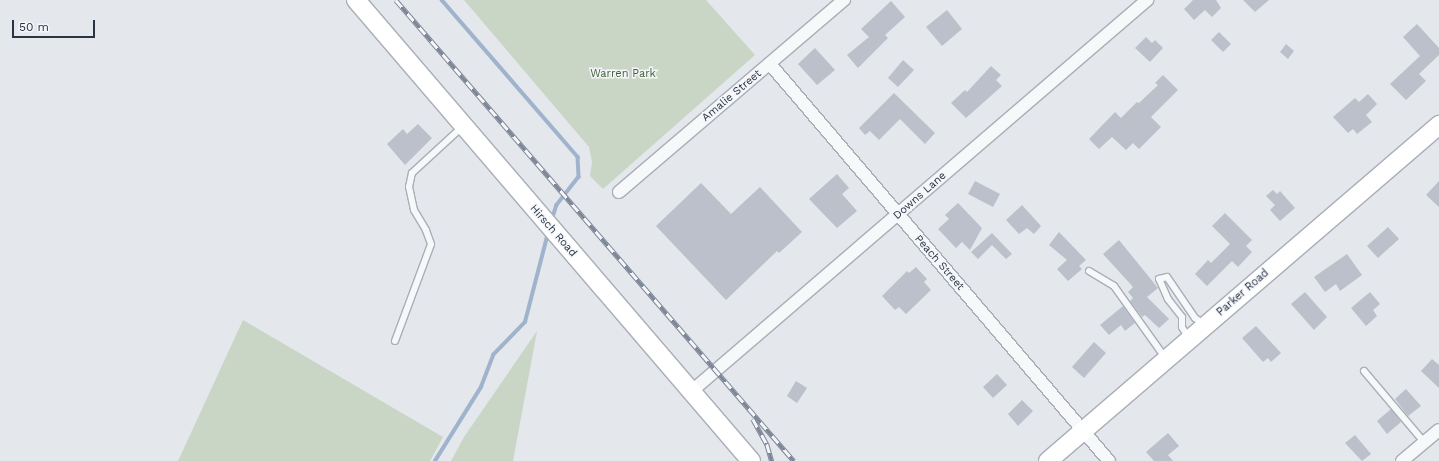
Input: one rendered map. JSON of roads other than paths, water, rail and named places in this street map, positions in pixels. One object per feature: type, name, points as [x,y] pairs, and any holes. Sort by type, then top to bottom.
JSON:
[{"type":"main road","name":"Hirsch Road","points":[[356,0],[556,234],[693,390],[751,461]]},
{"type":"main road","name":"Parker Road","points":[[1048,461],[1439,124]]},
{"type":"street","name":"Amalie Street","points":[[619,192],[844,0]]},
{"type":"street","name":"Downs Lane","points":[[693,390],[1147,0]]},
{"type":"street","name":"Peach Street","points":[[770,64],[1108,461]]},
{"type":"street","points":[[1402,461],[1439,430]]},
{"type":"lane","points":[[395,341],[431,244],[426,230],[414,210],[409,187],[412,173],[463,126]]},
{"type":"lane","points":[[1089,271],[1114,286],[1166,359]]},
{"type":"lane","points":[[1190,339],[1182,327],[1182,317],[1168,299],[1159,279],[1167,277],[1195,318],[1206,325]]},
{"type":"lane","points":[[1364,371],[1424,442]]},
{"type":"waterway","points":[[442,0],[578,157],[579,177],[557,205],[552,220]]},
{"type":"waterway","points":[[435,461],[481,387],[493,355],[525,322],[548,233]]},
{"type":"railway","points":[[396,0],[794,461]]},
{"type":"railway","points":[[753,419],[767,444],[772,461]]},
{"type":"park label","name":"Warren Park","points":[[623,74]]}]
